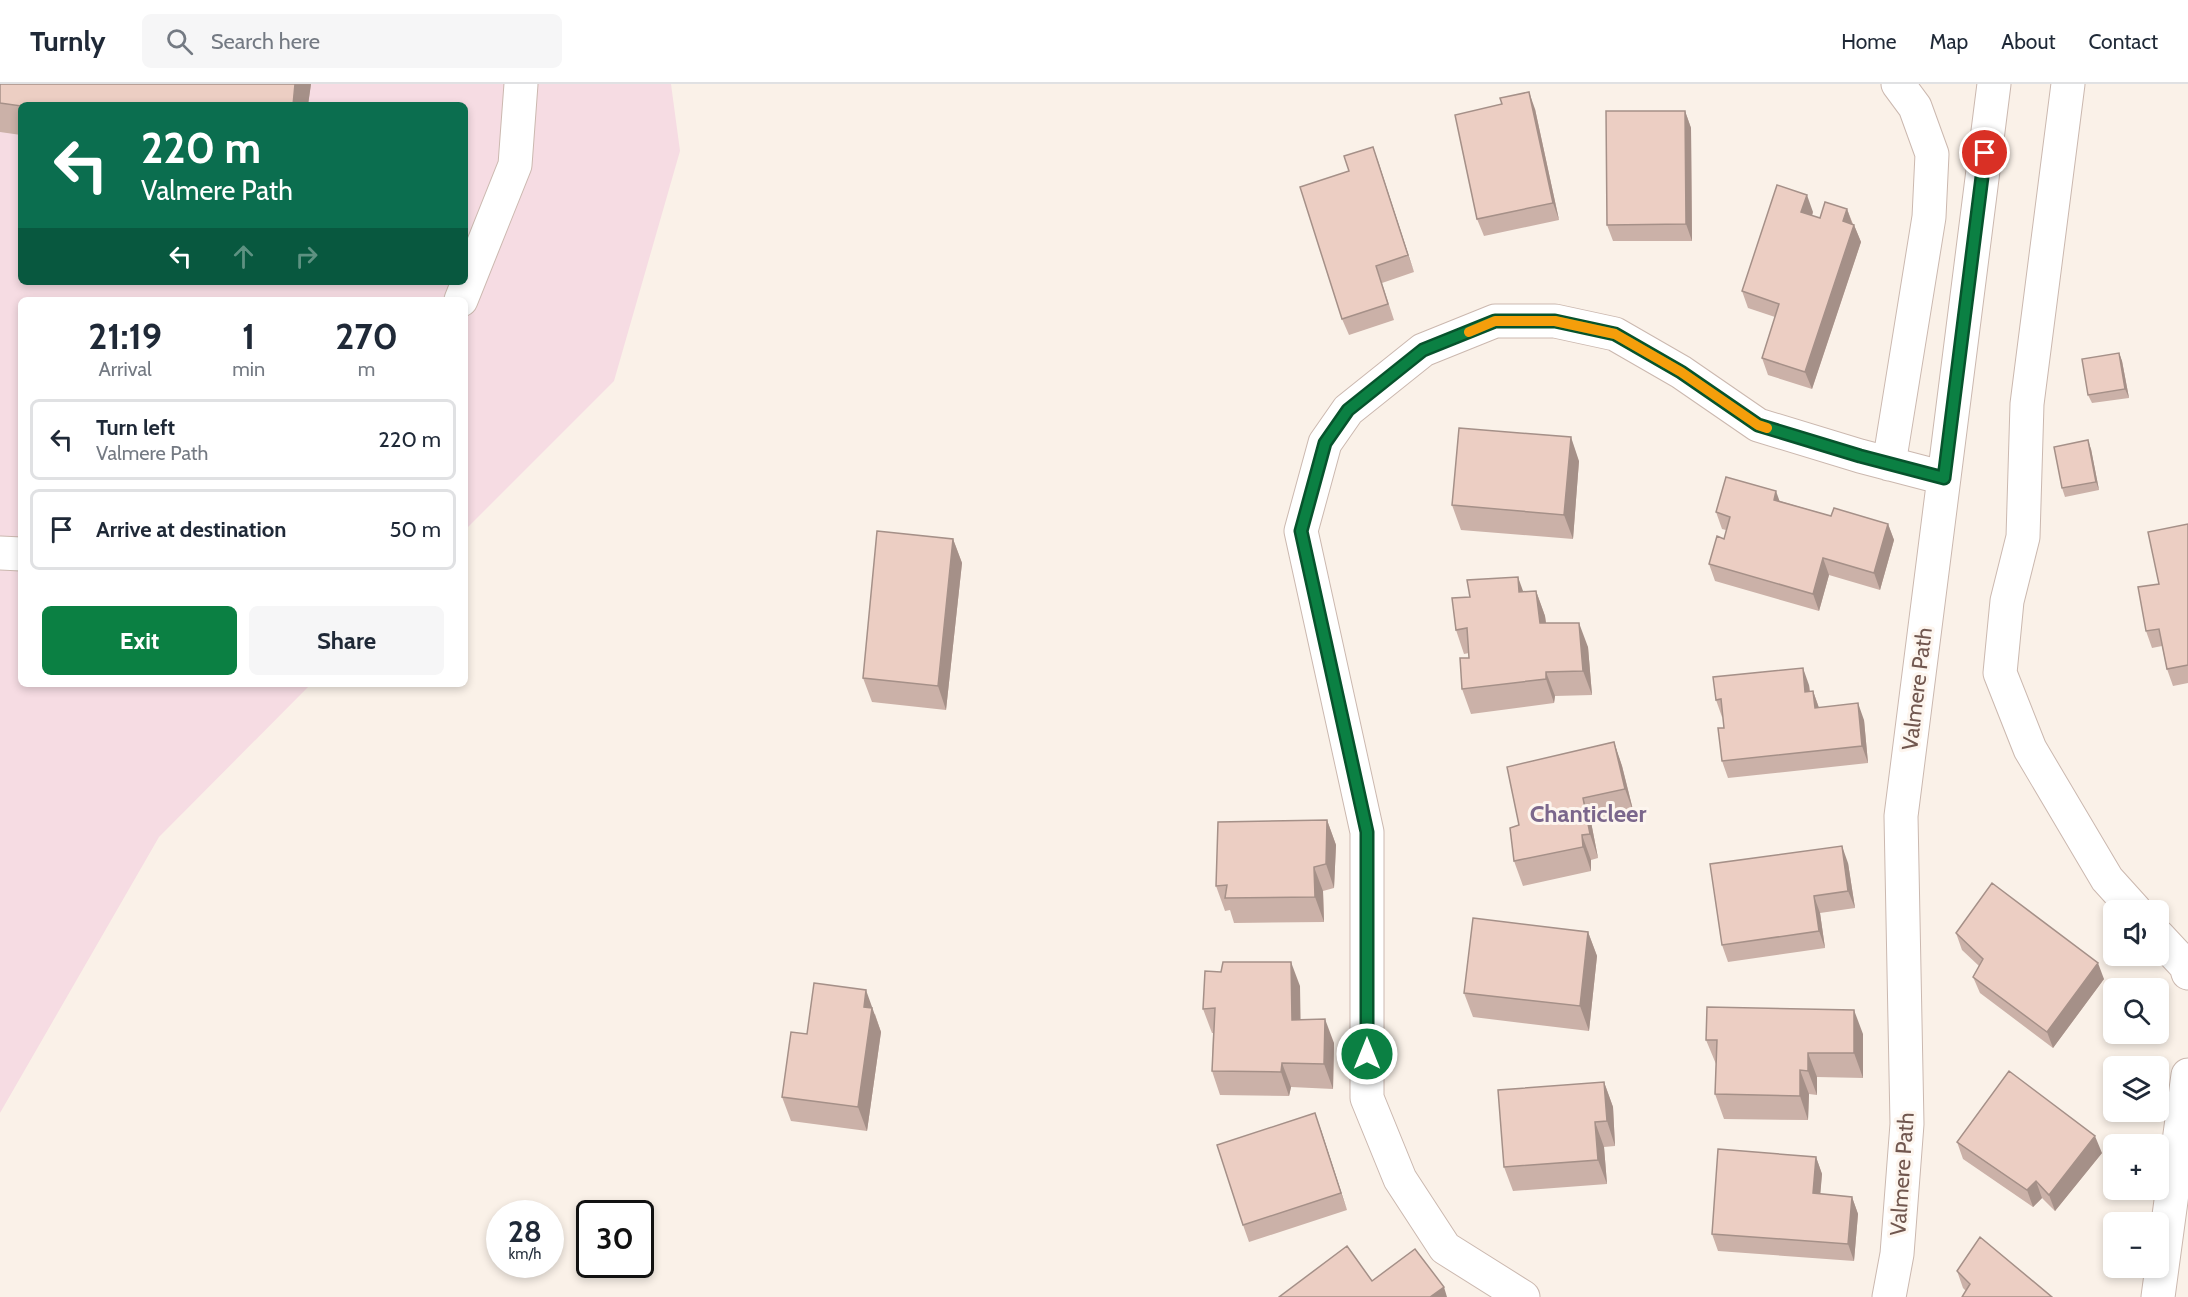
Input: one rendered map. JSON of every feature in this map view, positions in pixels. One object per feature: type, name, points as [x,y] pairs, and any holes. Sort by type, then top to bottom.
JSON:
[{"type":"street","points":[[468,282],[515,165],[521,84]]},
{"type":"street","points":[[1889,464],[1929,217],[1932,154],[1915,107],[1898,84]]},
{"type":"street","name":"Valmere Path","points":[[1889,1297],[1897,1254],[1907,1124],[1901,816],[1994,84]]},
{"type":"street","points":[[2068,84],[2027,404],[2023,537],[2007,601],[2000,673],[2030,749],[2107,879],[2126,900]]},
{"type":"street","points":[[1523,1297],[1445,1248],[1400,1179],[1367,1098],[1367,832],[1301,531],[1325,443],[1348,410],[1423,350],[1495,321],[1555,321],[1615,334],[1681,372],[1758,425],[1944,478]]},
{"type":"street","points":[[0,553],[18,554]]},
{"type":"street","points":[[2169,948],[2186,966],[2188,973]]},
{"type":"street","points":[[2158,1297],[2188,1075]]},
{"type":"shaded area","points":[[0,84],[671,84],[680,151],[614,381],[468,527],[468,297],[18,297],[18,687],[308,687],[159,837],[0,1113]]},
{"type":"building","points":[[0,84],[295,84],[293,102],[18,102],[18,106],[0,103]]},
{"type":"building","points":[[1529,92],[1553,203],[1477,219],[1455,115],[1502,104],[1500,98]]},
{"type":"building","points":[[1606,111],[1685,111],[1686,224],[1607,225]]},
{"type":"building","points":[[1373,147],[1408,255],[1376,266],[1388,304],[1342,319],[1300,187],[1349,171],[1344,156]]},
{"type":"building","points":[[1777,185],[1807,195],[1801,212],[1820,218],[1825,202],[1847,209],[1843,221],[1854,225],[1805,372],[1762,358],[1779,304],[1742,291]]},
{"type":"building","points":[[2119,353],[2125,389],[2088,395],[2082,359]]},
{"type":"building","points":[[1459,428],[1571,437],[1564,515],[1452,505]]},
{"type":"building","points":[[2088,440],[2096,482],[2062,488],[2054,447]]},
{"type":"building","points":[[1726,477],[1776,491],[1774,500],[1831,516],[1834,508],[1888,524],[1874,573],[1823,558],[1813,594],[1709,564],[1717,536],[1724,539],[1730,517],[1716,512]]},
{"type":"building","points":[[2188,524],[2188,665],[2167,669],[2159,629],[2146,631],[2138,587],[2159,584],[2148,532]]},
{"type":"building","points":[[877,531],[953,539],[938,686],[863,678]]},
{"type":"building","points":[[1518,577],[1519,592],[1536,591],[1540,623],[1579,623],[1583,671],[1546,672],[1546,679],[1462,689],[1460,658],[1469,658],[1467,628],[1456,630],[1452,598],[1470,597],[1467,580]]},
{"type":"building","points":[[1803,668],[1805,692],[1813,691],[1815,708],[1858,703],[1862,746],[1722,761],[1718,728],[1724,728],[1721,699],[1716,700],[1713,677]]},
{"type":"building","points":[[1614,742],[1625,789],[1583,798],[1590,834],[1582,835],[1583,847],[1514,861],[1510,828],[1519,825],[1507,767]]},
{"type":"building","points":[[1327,820],[1326,864],[1314,867],[1315,897],[1225,898],[1227,885],[1216,886],[1218,822]]},
{"type":"building","points":[[1842,846],[1848,891],[1814,896],[1819,931],[1722,945],[1710,864]]},
{"type":"building","points":[[1992,883],[2098,963],[2047,1032],[1973,977],[1983,959],[1956,933]]},
{"type":"building","points":[[1473,918],[1588,932],[1580,1006],[1464,993]]},
{"type":"building","points":[[1223,962],[1291,962],[1292,1020],[1325,1019],[1324,1064],[1282,1063],[1281,1072],[1212,1071],[1215,1008],[1203,1009],[1205,971],[1221,972]]},
{"type":"building","points":[[814,983],[866,990],[864,1007],[872,1008],[858,1107],[782,1097],[791,1032],[807,1034]]},
{"type":"building","points":[[1707,1007],[1854,1010],[1854,1053],[1808,1053],[1808,1071],[1800,1070],[1800,1096],[1715,1094],[1717,1040],[1706,1040]]},
{"type":"building","points":[[2009,1071],[2095,1136],[2049,1195],[2036,1181],[2027,1190],[1957,1142]]},
{"type":"building","points":[[1604,1082],[1607,1121],[1595,1122],[1598,1160],[1504,1167],[1498,1090]]},
{"type":"building","points":[[1315,1113],[1341,1193],[1243,1225],[1217,1145]]},
{"type":"building","points":[[1718,1149],[1816,1157],[1813,1193],[1852,1197],[1848,1244],[1712,1234]]},
{"type":"building","points":[[1980,1237],[2052,1297],[1962,1297],[1970,1284],[1957,1271]]},
{"type":"building","points":[[1347,1246],[1372,1281],[1415,1249],[1444,1287],[1430,1297],[1279,1297]]},
{"type":"slow traffic","points":[[1469,332],[1495,321],[1555,321],[1615,334],[1681,372],[1758,425],[1767,428]]},
{"type":"district","name":"Chanticleer","points":[[1588,813]]},
{"type":"route","points":[[1367,1054],[1367,832],[1301,531],[1325,443],[1348,410],[1423,350],[1495,321],[1555,321],[1615,334],[1681,372],[1758,425],[1860,456],[1944,478],[1985,153]]}]
